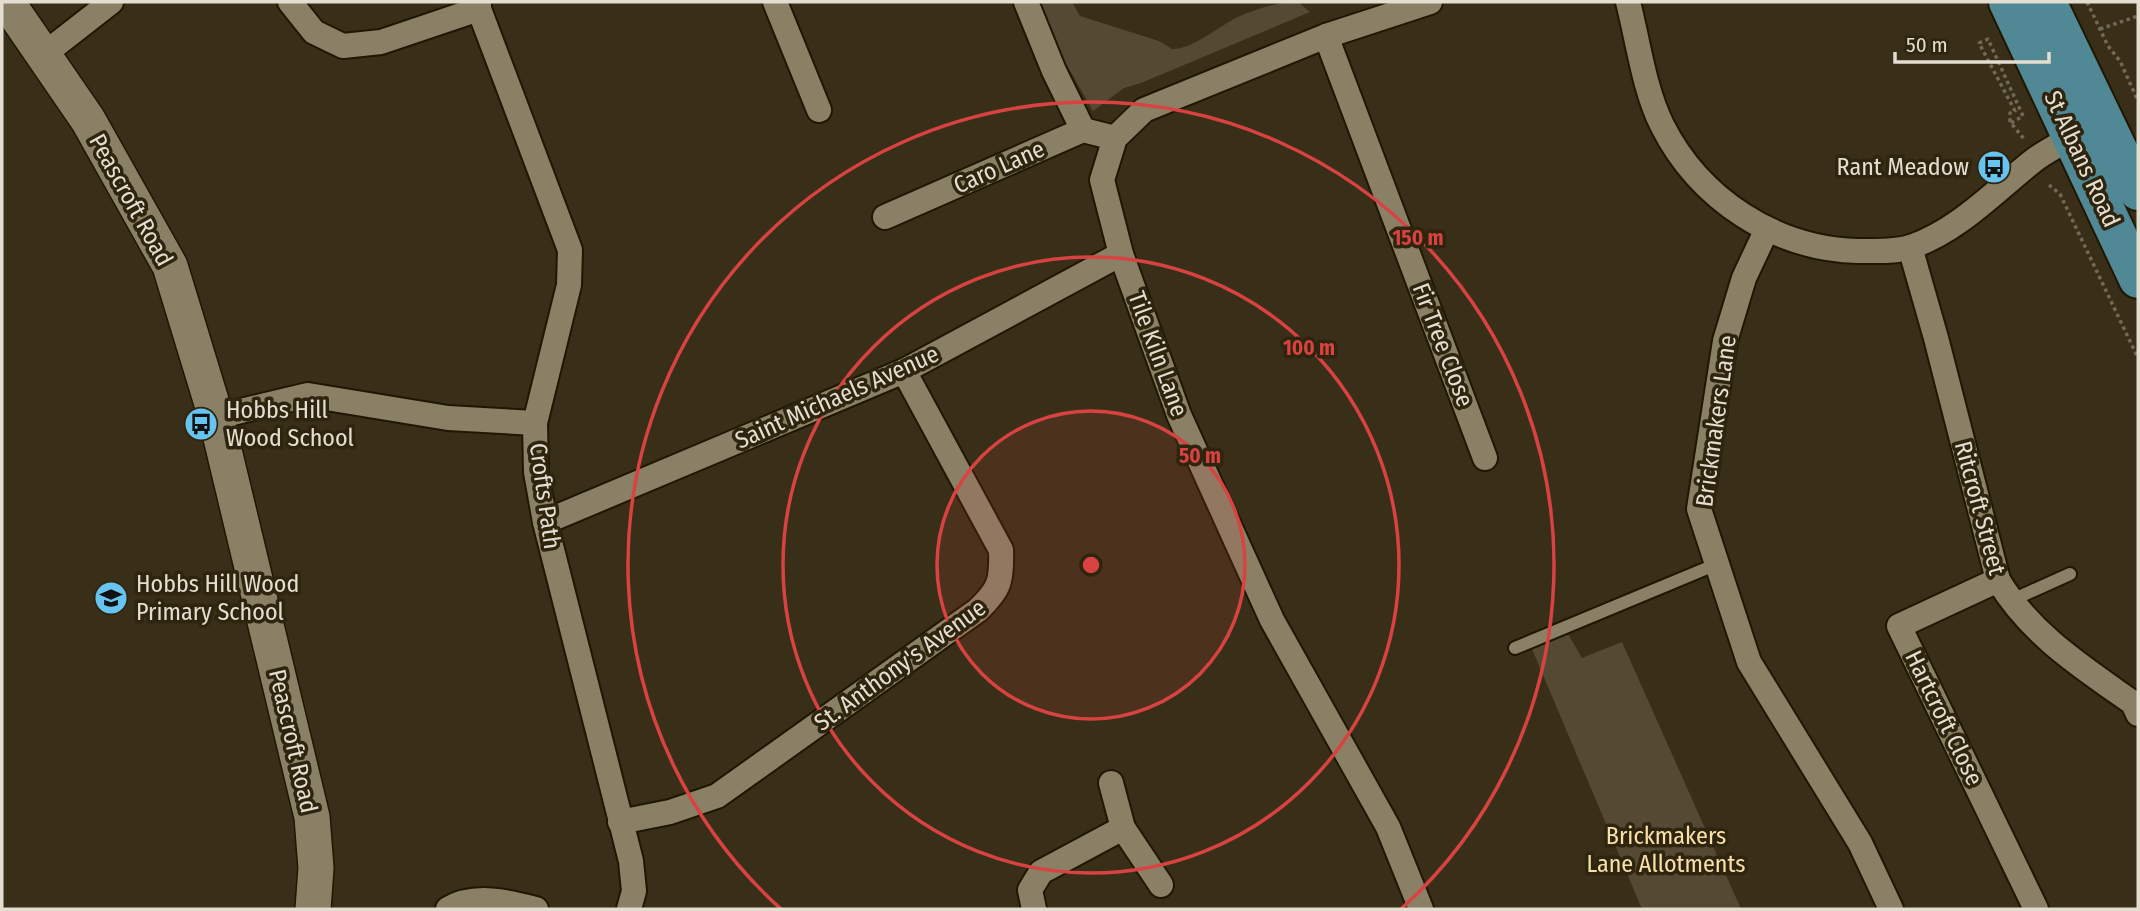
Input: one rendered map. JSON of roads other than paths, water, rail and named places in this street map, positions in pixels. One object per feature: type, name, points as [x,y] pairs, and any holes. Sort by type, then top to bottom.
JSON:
[{"type":"main road","name":"St Albans Road","points":[[2008,2],[2138,279]]},
{"type":"main road","name":"St Albans Road","points":[[2047,2],[2138,191]]},
{"type":"street","name":"Peascroft Road","points":[[7,2],[88,120],[170,266],[216,417],[312,817],[316,868],[313,909]]},
{"type":"street","points":[[43,55],[111,2]]},
{"type":"street","name":"Crofts Path","points":[[290,2],[314,32],[343,46],[380,42],[479,6],[570,250],[569,285],[535,423],[536,472],[545,522],[631,861],[634,891],[629,909]]},
{"type":"street","points":[[775,2],[819,110]]},
{"type":"street","points":[[1026,2],[1054,71],[1083,130],[1115,138]]},
{"type":"street","name":"Tile Kiln Lane","points":[[1422,909],[1388,827],[1272,620],[1179,415],[1121,254],[1102,180],[1115,138],[1144,110],[1326,36],[1430,2]]},
{"type":"street","points":[[1628,2],[1642,66],[1661,123],[1680,157],[1713,194],[1767,229],[1806,244],[1838,250],[1873,251],[1910,247],[1964,219],[2036,159],[2071,138],[2101,112]]},
{"type":"street","name":"Fir Tree Close","points":[[1326,36],[1485,458]]},
{"type":"street","name":"Caro Lane","points":[[885,217],[1083,130]]},
{"type":"street","name":"Brickmakers Lane","points":[[1767,229],[1744,278],[1725,341],[1699,509],[1749,662],[1860,844],[1891,909]]},
{"type":"street","name":"Ritcroft Street","points":[[1910,247],[2004,590],[2054,648],[2133,703],[2138,714]]},
{"type":"street","name":"Saint Michaels Avenue","points":[[545,522],[904,371],[1121,254]]},
{"type":"street","name":"St. Anthony's Avenue","points":[[620,822],[670,812],[717,796],[968,617],[996,593],[1002,576],[1002,550],[904,371]]},
{"type":"street","points":[[216,417],[307,395],[448,418],[535,423]]},
{"type":"street","name":"Hartcroft Close","points":[[2004,590],[1899,626],[2036,909]]},
{"type":"street","points":[[1111,783],[1123,828],[1161,885]]},
{"type":"street","points":[[1034,909],[1030,890],[1041,872],[1123,828]]},
{"type":"street","points":[[448,909],[478,900],[508,902],[536,909]]},
{"type":"lane","points":[[1515,648],[1717,564]]},
{"type":"lane","points":[[2004,590],[2070,574]]},
{"type":"place","name":"Rant Meadow","points":[[1994,167]]},
{"type":"place","name":"Hobbs Hill Wood School","points":[[201,424]]},
{"type":"place","name":"Hobbs Hill Wood Primary School","points":[[111,598]]},
{"type":"park label","name":"Brickmakers Lane Allotments","points":[[1666,850]]}]
